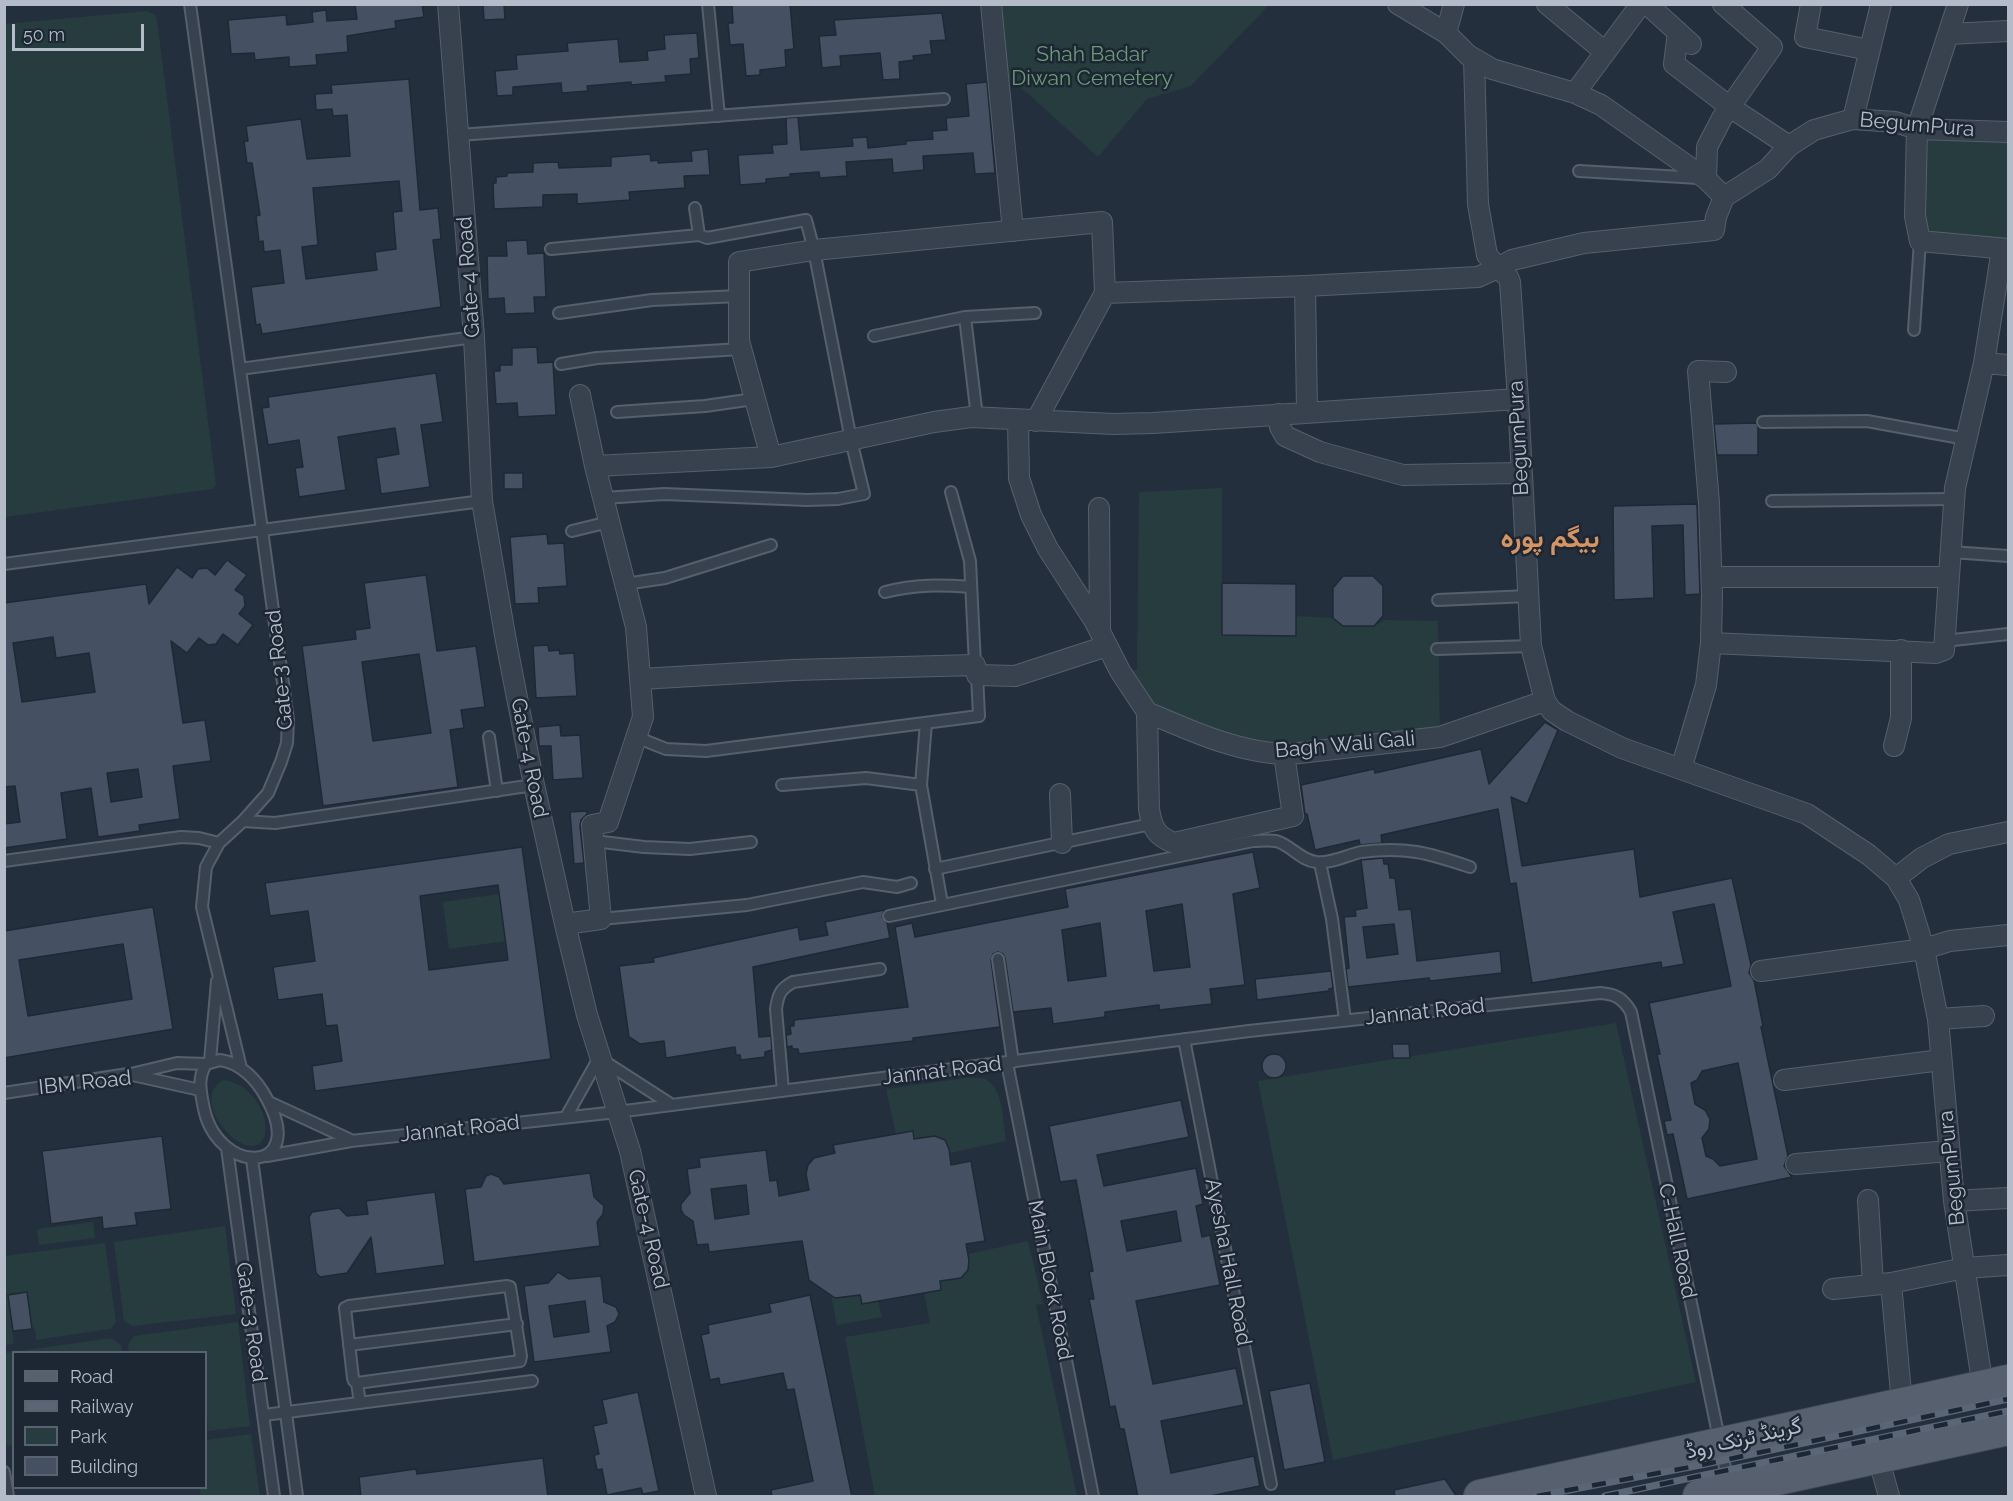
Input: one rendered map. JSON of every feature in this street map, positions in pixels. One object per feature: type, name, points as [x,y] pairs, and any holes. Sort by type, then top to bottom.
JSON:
[{"type":"main road","name":"گرینڈ ٹرنک روڈ","points":[[1480,1497],[1996,1384]]},
{"type":"main road","points":[[1699,1497],[2008,1429]]},
{"type":"street","name":"Gate-4 Road","points":[[448,4],[474,337],[482,501],[506,641],[534,785],[586,1015],[630,1150],[706,1497]]},
{"type":"street","points":[[991,4],[1013,231]]},
{"type":"street","points":[[1105,292],[1305,286],[1478,277],[1512,260],[1584,243],[1714,230],[1716,217],[1724,197],[1706,179],[1601,105],[1575,93],[1513,76],[1474,59],[1446,33],[1398,4]]},
{"type":"street","points":[[1446,33],[1454,4]]},
{"type":"street","points":[[1547,4],[1605,52]]},
{"type":"street","points":[[1575,93],[1641,4]]},
{"type":"street","points":[[1647,4],[1684,38],[1674,64],[1730,107],[1790,146]]},
{"type":"street","points":[[1706,179],[1707,147],[1722,118],[1772,47],[1723,4]]},
{"type":"street","points":[[1811,4],[1805,37],[1869,50]]},
{"type":"street","points":[[1853,119],[1881,4]]},
{"type":"street","points":[[1711,643],[1940,652],[1944,650],[1955,488],[1984,363],[2005,249],[1920,241],[1915,216],[1917,129],[1958,4]]},
{"type":"street","points":[[1949,34],[2008,31]]},
{"type":"street","name":"BegumPura","points":[[1474,59],[1478,204],[1487,255],[1510,282],[1531,646],[1545,701],[1552,711],[1592,735],[1807,814],[1869,855],[1896,878],[1909,900],[1924,949],[1938,1019],[1954,1201],[1965,1268],[1996,1384]]},
{"type":"street","name":"BegumPura","points":[[1724,197],[1768,169],[1790,146],[1814,130],[1853,119],[1895,122],[1917,129],[2008,132]]},
{"type":"street","points":[[771,457],[740,349],[739,262],[814,250],[1102,222],[1105,292],[1027,420],[1019,478],[1031,515],[1048,549],[1147,712],[1149,809],[1151,824],[1161,838],[1174,843],[1293,816],[1294,808],[1284,754]]},
{"type":"street","points":[[1305,286],[1308,411]]},
{"type":"street","points":[[1984,363],[2008,364]]},
{"type":"street","points":[[1681,769],[1706,685],[1711,643],[1712,577],[1709,503],[1698,371],[1726,372]]},
{"type":"street","points":[[565,924],[601,919],[592,825],[608,822],[643,717],[636,627],[595,466],[580,395]]},
{"type":"street","points":[[595,466],[771,457],[934,422],[977,417],[1143,423],[1518,399]]},
{"type":"street","points":[[1278,414],[1280,427],[1285,436],[1320,452],[1403,475],[1521,473]]},
{"type":"street","points":[[1099,508],[1104,638]]},
{"type":"street","points":[[1712,577],[1949,577]]},
{"type":"street","points":[[640,679],[794,670],[976,670],[1015,676],[1104,638]]},
{"type":"street","points":[[1894,746],[1901,718],[1901,650]]},
{"type":"street","name":"Bagh Wali Gali","points":[[1147,712],[1205,737],[1270,753],[1284,754],[1440,737],[1545,701]]},
{"type":"street","points":[[1060,794],[1062,843]]},
{"type":"street","points":[[1896,878],[1922,858],[1949,844],[2008,832]]},
{"type":"street","points":[[1761,971],[1924,949],[1950,941],[2008,935]]},
{"type":"street","points":[[1938,1019],[1983,1016]]},
{"type":"street","points":[[1784,1080],[1941,1060]]},
{"type":"street","points":[[1796,1164],[1949,1151]]},
{"type":"street","points":[[1954,1201],[2008,1198]]},
{"type":"street","points":[[1868,1200],[1902,1404]]},
{"type":"street","points":[[1833,1289],[1882,1284],[1965,1268],[2008,1265]]},
{"type":"street","points":[[1878,1457],[1889,1497]]},
{"type":"lane","name":"Gate-3 Road","points":[[190,4],[288,720],[287,743],[267,792],[243,821],[219,843],[206,867],[202,907],[241,1068]]},
{"type":"lane","points":[[708,4],[719,116]]},
{"type":"lane","points":[[459,135],[944,99]]},
{"type":"lane","points":[[1579,171],[1706,179]]},
{"type":"lane","points":[[695,208],[699,235]]},
{"type":"lane","points":[[551,249],[699,235],[707,238],[806,220],[864,494],[838,499],[807,500],[664,494],[604,498]]},
{"type":"lane","points":[[1914,330],[1920,241]]},
{"type":"lane","points":[[559,313],[652,300],[739,296]]},
{"type":"lane","points":[[874,336],[965,317],[1035,313]]},
{"type":"lane","points":[[965,317],[977,417]]},
{"type":"lane","points":[[240,369],[474,337]]},
{"type":"lane","points":[[561,364],[597,358],[740,349]]},
{"type":"lane","points":[[617,412],[705,406],[754,399]]},
{"type":"lane","points":[[1763,422],[1867,421],[1966,439]]},
{"type":"lane","points":[[636,737],[666,748],[706,751],[979,716],[970,561],[951,492]]},
{"type":"lane","points":[[1772,501],[1954,499]]},
{"type":"lane","points":[[4,564],[482,501]]},
{"type":"lane","points":[[572,531],[609,522]]},
{"type":"lane","points":[[625,584],[665,578],[771,545]]},
{"type":"lane","points":[[1951,552],[2008,556]]},
{"type":"lane","points":[[885,592],[908,586],[971,587]]},
{"type":"lane","points":[[1438,600],[1528,596]]},
{"type":"lane","points":[[1944,641],[2008,634]]},
{"type":"lane","points":[[1437,649],[1531,646]]},
{"type":"lane","points":[[926,723],[921,785],[942,904]]},
{"type":"lane","points":[[489,737],[497,791]]},
{"type":"lane","points":[[782,785],[866,778],[921,785]]},
{"type":"lane","points":[[243,821],[275,823],[534,785]]},
{"type":"lane","points":[[935,869],[1151,824]]},
{"type":"lane","points":[[4,861],[181,837],[200,838],[219,843]]},
{"type":"lane","points":[[594,841],[644,847],[690,849],[751,842]]},
{"type":"lane","points":[[889,916],[1253,842],[1277,842],[1287,846],[1307,861],[1320,863],[1358,853],[1391,848],[1434,855],[1470,867]]},
{"type":"lane","points":[[1320,863],[1332,919],[1345,1020]]},
{"type":"lane","points":[[601,919],[747,904],[863,882],[897,887],[911,883]]},
{"type":"lane","name":"Main Block Road","points":[[999,959],[1010,1063],[1093,1497]]},
{"type":"lane","points":[[783,1091],[776,1009],[778,996],[784,987],[793,982],[880,969]]},
{"type":"lane","points":[[128,1074],[177,1063],[208,1062],[229,1061],[255,1081],[269,1102],[275,1119],[277,1141],[274,1149],[267,1156],[252,1159],[240,1156],[227,1148],[210,1124],[204,1109],[200,1081],[208,1062],[218,972]]},
{"type":"lane","name":"Jannat Road","points":[[267,1156],[351,1141],[617,1112],[1345,1020],[1600,993],[1618,996]]},
{"type":"lane","name":"C-Hall Road","points":[[1618,996],[1625,1002],[1630,1012],[1730,1490]]},
{"type":"lane","name":"Ayesha Hall Road","points":[[1185,1039],[1271,1484]]},
{"type":"lane","points":[[567,1117],[599,1058],[672,1104]]},
{"type":"lane","name":"IBM Road","points":[[4,1093],[128,1074],[200,1090]]},
{"type":"lane","points":[[269,1102],[351,1141]]},
{"type":"lane","name":"Gate-3 Road","points":[[227,1148],[274,1497]]},
{"type":"lane","points":[[252,1159],[297,1497]]},
{"type":"lane","points":[[357,1383],[520,1361],[512,1291],[507,1286],[345,1308],[354,1381],[357,1383],[360,1403]]},
{"type":"lane","points":[[349,1345],[516,1324]]},
{"type":"lane","points":[[264,1415],[532,1381]]},
{"type":"lane","points":[[4,1472],[8,1497]]},
{"type":"green space","name":"Shah Badar Diwan Cemetery","points":[[996,5],[1269,5],[1191,86],[1147,99],[1098,157],[1016,83],[1001,77]]},
{"type":"green space","points":[[147,11],[155,15],[157,20],[216,485],[212,489],[5,517],[5,24]]},
{"type":"green space","points":[[1924,136],[2008,140],[2008,239],[1940,236],[1923,222]]},
{"type":"green space","points":[[1222,488],[1222,635],[1296,636],[1296,616],[1333,618],[1343,626],[1374,626],[1385,620],[1438,621],[1440,737],[1290,754],[1147,712],[1120,671],[1137,670],[1139,492]]},
{"type":"green space","points":[[499,894],[506,941],[449,949],[443,902]]},
{"type":"green space","points":[[1616,1023],[1696,1382],[1333,1460],[1258,1081]]},
{"type":"green space","points":[[966,1078],[985,1079],[996,1090],[1002,1107],[1006,1141],[950,1153],[945,1142],[936,1137],[914,1139],[913,1132],[896,1134],[886,1089]]},
{"type":"green space","points":[[223,1080],[248,1091],[260,1107],[266,1125],[265,1134],[259,1144],[249,1146],[237,1141],[217,1118],[212,1104],[213,1091]]},
{"type":"green space","points":[[93,1222],[95,1238],[39,1245],[37,1229]]},
{"type":"green space","points":[[225,1226],[236,1314],[133,1326],[124,1321],[114,1242]]},
{"type":"green space","points":[[1028,1241],[1043,1304],[1036,1305],[1077,1496],[875,1496],[845,1337],[930,1323],[924,1293],[940,1281],[966,1273],[969,1263],[968,1254]]},
{"type":"green space","points":[[105,1243],[116,1322],[110,1329],[36,1340],[35,1329],[32,1329],[27,1292],[8,1294],[14,1344],[5,1345],[4,1256]]},
{"type":"green space","points":[[831,1295],[839,1298],[860,1295],[862,1304],[878,1301],[882,1317],[837,1325]]},
{"type":"green space","points":[[238,1322],[250,1426],[208,1431],[207,1351],[129,1351],[128,1344],[134,1336]]},
{"type":"green space","points":[[111,1338],[121,1345],[122,1351],[19,1351]]},
{"type":"green space","points":[[12,1352],[12,1445],[7,1446],[4,1429],[5,1353]]},
{"type":"green space","points":[[251,1434],[260,1496],[201,1496],[199,1489],[207,1489],[207,1440]]},
{"type":"building","points":[[355,4],[422,4],[424,17],[395,21],[396,28],[347,36],[348,52],[316,55],[317,65],[289,67],[289,57],[255,60],[254,53],[231,54],[228,20],[286,15],[287,25],[313,22],[312,12],[326,10],[327,21],[357,19]]},
{"type":"building","points":[[483,4],[504,4],[505,19],[484,20]]},
{"type":"building","points":[[732,4],[790,4],[794,49],[785,50],[786,67],[760,70],[760,75],[746,76],[743,44],[730,45],[728,23],[733,23]]},
{"type":"building","points":[[942,13],[946,40],[930,41],[932,54],[913,56],[914,60],[899,62],[900,79],[883,80],[880,53],[840,56],[841,66],[822,68],[819,36],[836,35],[834,20]]},
{"type":"building","points":[[697,33],[699,58],[690,59],[691,74],[665,76],[666,82],[587,86],[588,91],[562,93],[561,83],[513,87],[513,95],[497,96],[495,71],[517,69],[516,55],[568,51],[567,43],[618,39],[620,62],[648,60],[647,51],[665,49],[664,35]]},
{"type":"building","points":[[409,79],[420,210],[438,208],[441,239],[433,240],[441,307],[262,334],[260,324],[256,325],[251,287],[284,283],[280,250],[264,252],[263,241],[259,242],[256,216],[260,215],[252,163],[247,163],[244,141],[248,141],[246,126],[301,119],[307,159],[350,156],[347,115],[333,116],[332,109],[316,110],[315,94],[332,93],[331,85]],"holes":[[[399,181],[402,211],[393,212],[396,249],[375,252],[377,270],[306,279],[302,247],[318,245],[313,188]]]},
{"type":"building","points":[[987,82],[995,173],[975,174],[973,153],[923,156],[924,170],[893,173],[892,159],[846,162],[847,176],[820,178],[819,172],[790,174],[790,177],[766,179],[766,183],[740,185],[738,155],[773,153],[772,145],[787,144],[786,118],[798,117],[801,150],[853,146],[852,138],[867,137],[868,148],[906,144],[906,141],[933,139],[932,131],[947,130],[946,118],[969,116],[966,84]]},
{"type":"building","points":[[708,149],[710,175],[684,176],[685,188],[629,192],[630,200],[577,204],[577,194],[543,195],[543,207],[494,209],[493,183],[496,183],[496,177],[507,176],[507,173],[533,172],[533,163],[558,162],[559,168],[611,166],[611,157],[650,154],[651,161],[658,160],[658,163],[692,161],[691,151]]},
{"type":"building","points":[[527,240],[528,254],[544,253],[546,297],[534,297],[535,313],[505,314],[504,298],[488,299],[487,256],[507,256],[506,241]]},
{"type":"building","points":[[537,347],[538,363],[553,362],[556,415],[518,417],[517,403],[496,404],[494,371],[500,371],[500,365],[512,365],[512,348]]},
{"type":"building","points":[[436,373],[443,422],[421,425],[430,487],[381,494],[376,458],[399,454],[395,428],[338,437],[346,490],[299,497],[295,468],[303,467],[299,440],[268,445],[262,408],[269,407],[268,397]]},
{"type":"building","points":[[1756,423],[1758,455],[1717,455],[1714,424]]},
{"type":"building","points":[[504,473],[523,473],[523,489],[504,489]]},
{"type":"building","points":[[1697,504],[1700,594],[1685,595],[1683,525],[1652,526],[1654,598],[1614,600],[1613,506]]},
{"type":"building","points":[[547,534],[548,544],[564,543],[567,586],[538,588],[539,603],[515,604],[510,537]]},
{"type":"building","points":[[227,560],[247,575],[235,590],[244,596],[245,606],[239,614],[253,625],[238,645],[223,634],[216,644],[208,645],[199,638],[187,653],[171,641],[183,723],[205,720],[211,761],[173,766],[180,819],[139,825],[140,831],[98,837],[91,788],[61,793],[67,839],[4,848],[4,824],[20,822],[15,786],[4,787],[4,603],[146,584],[149,604],[177,567],[192,578],[198,569],[207,568],[215,575]],"holes":[[[53,637],[56,658],[89,653],[95,692],[22,702],[13,643]],[[138,769],[142,797],[111,802],[107,773]]]},
{"type":"building","points":[[426,575],[437,651],[476,646],[485,707],[461,710],[464,728],[450,730],[458,787],[323,806],[302,646],[356,639],[355,630],[370,628],[364,583]],"holes":[[[419,654],[431,733],[373,741],[362,662]]]},
{"type":"building","points":[[1343,576],[1373,576],[1383,586],[1383,616],[1374,626],[1343,626],[1333,618],[1333,588]]},
{"type":"building","points":[[1222,583],[1296,584],[1296,636],[1222,635]]},
{"type":"building","points":[[548,645],[549,651],[559,650],[560,654],[574,653],[577,696],[536,698],[533,646]]},
{"type":"building","points":[[1545,722],[1558,730],[1527,804],[1511,797],[1522,866],[1634,849],[1640,897],[1732,878],[1751,965],[1749,973],[1754,980],[1763,1026],[1761,1027],[1788,1156],[1784,1166],[1792,1177],[1687,1199],[1673,1134],[1667,1135],[1664,1121],[1671,1120],[1649,1003],[1731,986],[1714,904],[1673,912],[1684,964],[1662,968],[1661,962],[1532,983],[1516,883],[1510,884],[1498,809],[1381,835],[1382,843],[1360,845],[1359,840],[1315,850],[1307,814],[1305,814],[1301,785],[1374,769],[1375,773],[1481,749],[1489,784]],"holes":[[[1738,1063],[1757,1159],[1720,1166],[1706,1156],[1702,1138],[1709,1129],[1710,1119],[1705,1110],[1695,1104],[1691,1083],[1697,1080],[1702,1071]]]},
{"type":"building","points":[[560,725],[561,736],[580,735],[583,778],[553,780],[551,746],[539,746],[538,727]]},
{"type":"building","points":[[587,811],[580,826],[584,863],[574,864],[570,812]]},
{"type":"building","points":[[522,847],[551,1059],[315,1091],[312,1066],[342,1061],[337,1025],[326,1026],[322,994],[278,1000],[273,967],[315,961],[308,911],[270,916],[265,883]],"holes":[[[498,885],[508,960],[429,970],[420,896]]]},
{"type":"building","points":[[1253,852],[1260,888],[1233,894],[1245,985],[1210,989],[1212,1004],[1159,1010],[1159,1005],[1105,1012],[1105,1017],[1053,1024],[1051,1008],[1013,1012],[1005,958],[998,952],[993,954],[991,960],[1000,1027],[913,1038],[913,1041],[799,1054],[798,1049],[792,1049],[792,1046],[787,1047],[786,1035],[791,1034],[790,1026],[794,1026],[794,1020],[908,1007],[895,927],[912,923],[915,937],[1068,907],[1065,889]],"holes":[[[1182,904],[1190,967],[1154,971],[1146,911]],[[1100,923],[1106,976],[1068,981],[1062,930]]]},
{"type":"building","points":[[1383,858],[1384,864],[1388,864],[1390,878],[1395,878],[1399,910],[1411,909],[1417,961],[1500,951],[1502,973],[1348,987],[1346,969],[1349,968],[1344,917],[1356,916],[1355,910],[1367,908],[1361,860]],"holes":[[[1394,924],[1398,954],[1367,958],[1363,927]]]},
{"type":"building","points":[[153,907],[173,1029],[4,1058],[4,931]],"holes":[[[123,944],[132,999],[28,1016],[19,960]]]},
{"type":"building","points":[[884,910],[882,917],[887,923],[890,938],[753,967],[759,1037],[771,1036],[772,1050],[765,1052],[765,1057],[741,1060],[740,1055],[736,1055],[735,1047],[666,1058],[664,1041],[640,1044],[629,1037],[619,966],[654,962],[653,958],[798,927],[800,940],[828,935],[825,922]]},
{"type":"building","points":[[1331,971],[1333,988],[1329,991],[1257,1000],[1255,979]]},
{"type":"building","points":[[1392,1044],[1409,1044],[1410,1058],[1393,1058]]},
{"type":"building","points":[[1274,1054],[1282,1058],[1286,1066],[1282,1074],[1274,1078],[1266,1074],[1262,1066],[1266,1058]]},
{"type":"building","points":[[1181,1100],[1189,1137],[1097,1155],[1104,1186],[1196,1168],[1203,1204],[1196,1206],[1202,1237],[1210,1235],[1220,1285],[1136,1301],[1153,1384],[1236,1368],[1244,1405],[1161,1421],[1171,1473],[1254,1456],[1260,1486],[1205,1497],[1138,1497],[1124,1429],[1120,1429],[1115,1406],[1110,1407],[1089,1299],[1094,1299],[1089,1272],[1093,1271],[1076,1180],[1060,1182],[1049,1126]],"holes":[[[1176,1211],[1181,1241],[1127,1251],[1121,1221]]]},
{"type":"building","points":[[913,1131],[914,1139],[935,1136],[945,1140],[951,1165],[971,1161],[985,1241],[966,1244],[968,1270],[961,1278],[940,1281],[941,1290],[862,1304],[860,1295],[835,1298],[809,1280],[802,1241],[709,1252],[708,1244],[697,1245],[693,1221],[684,1215],[681,1204],[690,1193],[687,1169],[700,1167],[699,1158],[766,1150],[770,1181],[777,1180],[779,1196],[809,1190],[806,1174],[808,1165],[814,1158],[835,1153],[833,1145]],"holes":[[[746,1185],[749,1214],[715,1219],[711,1189]]]},
{"type":"building","points":[[162,1136],[171,1209],[135,1213],[137,1225],[103,1229],[102,1217],[51,1224],[42,1151]]},
{"type":"building","points":[[590,1173],[594,1197],[604,1206],[603,1214],[597,1222],[600,1246],[474,1262],[465,1189],[481,1187],[486,1176],[491,1174],[499,1177],[504,1184]]},
{"type":"building","points":[[435,1192],[445,1265],[376,1274],[371,1237],[347,1273],[320,1277],[316,1273],[309,1217],[312,1212],[339,1208],[347,1216],[368,1214],[366,1201]]},
{"type":"building","points":[[558,1272],[569,1279],[601,1276],[604,1302],[616,1307],[619,1314],[615,1322],[607,1326],[611,1352],[534,1362],[524,1286],[548,1283]],"holes":[[[585,1301],[589,1332],[554,1337],[549,1306]]]},
{"type":"building","points":[[27,1292],[32,1329],[13,1331],[8,1295]]},
{"type":"building","points":[[810,1295],[852,1497],[772,1497],[771,1490],[813,1481],[794,1389],[787,1390],[783,1373],[720,1385],[719,1378],[710,1380],[701,1335],[709,1333],[708,1325],[771,1312],[769,1304]]},
{"type":"building","points":[[1310,1383],[1325,1462],[1284,1470],[1269,1391]]},
{"type":"building","points":[[638,1392],[659,1491],[643,1494],[641,1488],[607,1495],[602,1469],[597,1470],[594,1455],[599,1454],[593,1426],[607,1423],[602,1400]]},
{"type":"building","points":[[543,1458],[548,1497],[361,1497],[359,1477],[416,1469],[417,1474]]},
{"type":"building","points":[[1445,1479],[1457,1497],[1395,1497],[1394,1490]]},
{"type":"railway","points":[[1537,1496],[1706,1464],[2008,1399]]},
{"type":"railway","points":[[1605,1496],[2008,1411]]},
{"type":"district","name":"بیگم پورہ","points":[[1550,539]]}]
